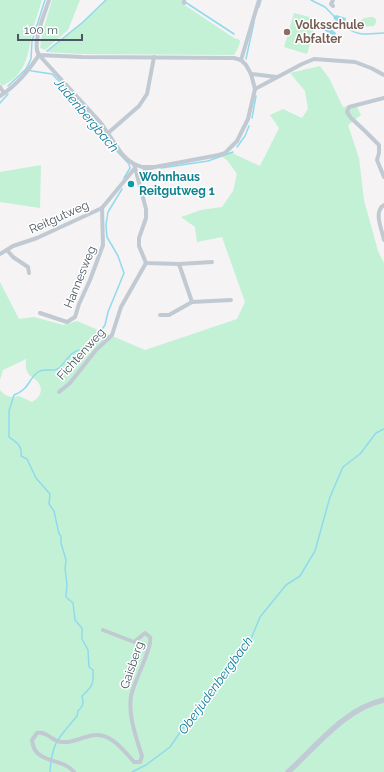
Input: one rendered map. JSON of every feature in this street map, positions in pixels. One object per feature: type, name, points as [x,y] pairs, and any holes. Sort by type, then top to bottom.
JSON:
[{"type":"main road","points":[[288,772],[331,729],[361,709],[377,701],[384,700]]},
{"type":"street","points":[[49,0],[37,41],[37,51],[101,123],[107,134],[122,154],[134,166],[146,209],[146,218],[139,238],[139,246],[146,263],[179,264],[212,262]]},
{"type":"street","points":[[241,60],[259,0]]},
{"type":"street","points":[[333,0],[331,4],[333,6]]},
{"type":"street","points":[[39,55],[82,57],[229,58],[241,60],[251,74],[255,89],[248,119],[242,134],[225,153],[165,166],[134,166]]},
{"type":"street","points":[[0,87],[2,94],[12,88],[29,70],[39,55]]},
{"type":"street","points":[[107,134],[139,106],[147,94],[154,57]]},
{"type":"street","points":[[255,89],[310,60],[319,59],[355,62],[384,75]]},
{"type":"street","points":[[251,74],[278,77]]},
{"type":"street","points":[[384,98],[349,107],[347,112],[350,118],[366,131],[379,145],[377,160],[384,177]]},
{"type":"street","name":"Reitgutweg","points":[[0,254],[16,245],[38,238],[102,208],[134,166]]},
{"type":"street","points":[[384,205],[380,207],[378,213],[384,240]]},
{"type":"street","name":"Hannesweg","points":[[40,313],[67,322],[75,317],[78,304],[90,280],[104,245],[102,208]]},
{"type":"street","points":[[7,250],[11,256],[28,267],[29,273]]},
{"type":"street","name":"Fichtenweg","points":[[58,392],[70,383],[93,353],[112,335],[121,307],[146,263]]},
{"type":"street","points":[[179,264],[192,302]]},
{"type":"street","points":[[160,315],[168,315],[192,302],[231,300]]},
{"type":"street","name":"Gaisberg","points":[[74,772],[68,766],[36,753],[33,744],[34,736],[37,733],[42,732],[59,742],[64,743],[90,735],[104,736],[116,742],[134,762],[140,762],[142,756],[131,717],[131,697],[136,679],[151,645],[150,637],[145,633],[134,642],[103,630]]},
{"type":"green space","points":[[0,0],[42,0],[22,69],[11,81],[2,86],[0,83]]},
{"type":"green space","points":[[52,0],[80,0],[68,30],[45,50],[40,48],[42,34]]},
{"type":"green space","points":[[106,0],[182,0],[183,4],[234,38],[240,40],[239,46],[234,55],[80,54],[47,52],[97,10]]},
{"type":"green space","points":[[294,13],[317,19],[307,54],[284,47]]},
{"type":"green space","points":[[373,17],[376,19],[374,26],[361,27],[357,24],[362,19]]},
{"type":"green space","points":[[320,66],[329,78],[343,107],[356,105],[361,115],[348,125],[359,158],[364,200],[378,251],[384,263],[384,772],[0,772],[0,390],[5,395],[11,397],[19,396],[32,402],[39,396],[41,388],[38,382],[29,375],[26,370],[26,359],[3,370],[0,380],[0,282],[19,319],[34,317],[63,325],[77,321],[145,350],[237,319],[245,302],[222,237],[197,242],[195,227],[181,217],[201,210],[222,207],[233,191],[237,174],[227,160],[221,156],[230,152],[260,166],[279,128],[270,115],[283,109],[302,118],[308,109],[305,91],[290,73]]},
{"type":"green space","points":[[41,165],[40,208],[0,202],[0,172]]},
{"type":"water","points":[[336,15],[346,18],[345,25],[338,25],[333,17]]},
{"type":"water","points":[[326,23],[329,24],[331,29],[336,33],[335,36],[324,30]]},
{"type":"waterway","name":"Judenbergbach","points":[[45,0],[32,41],[31,59],[26,69],[52,74],[86,110],[111,145],[129,164],[130,168],[124,178]]},
{"type":"waterway","points":[[47,51],[82,23],[106,0]]},
{"type":"waterway","points":[[259,7],[261,0]]},
{"type":"waterway","points":[[311,0],[325,7],[334,16]]},
{"type":"waterway","points":[[185,2],[234,34]]},
{"type":"waterway","points":[[246,59],[254,22]]},
{"type":"waterway","points":[[342,25],[362,34],[384,33]]},
{"type":"waterway","points":[[8,86],[26,69]]},
{"type":"waterway","points":[[0,103],[8,94]]},
{"type":"waterway","points":[[252,118],[256,96]]},
{"type":"waterway","points":[[237,147],[245,136],[249,126]]},
{"type":"waterway","points":[[161,168],[208,161],[233,152]]},
{"type":"waterway","points":[[143,170],[153,169]]},
{"type":"waterway","name":"Judenbergbach","points":[[50,772],[55,746],[61,735],[77,716],[83,703],[82,696],[90,688],[93,682],[93,670],[89,667],[88,650],[82,639],[82,628],[75,620],[73,603],[66,597],[66,560],[54,511],[49,504],[50,494],[36,478],[27,459],[21,456],[20,447],[9,437],[9,411],[14,395],[23,390],[38,372],[44,370],[55,370],[59,368],[73,353],[84,350],[93,339],[96,338],[105,325],[108,312],[124,273],[118,256],[107,237],[106,225],[108,212],[122,189]]},
{"type":"waterway","name":"Oberjudenbergbach","points":[[132,772],[146,765],[170,747],[210,689],[244,650],[251,639],[260,617],[286,585],[300,576],[315,551],[330,497],[343,467],[360,454],[376,433],[384,429]]},
{"type":"place","name":"Volksschule Abfalter","points":[[287,32]]},
{"type":"place","name":"Wohnhaus Reitgutweg 1","points":[[131,184]]}]
